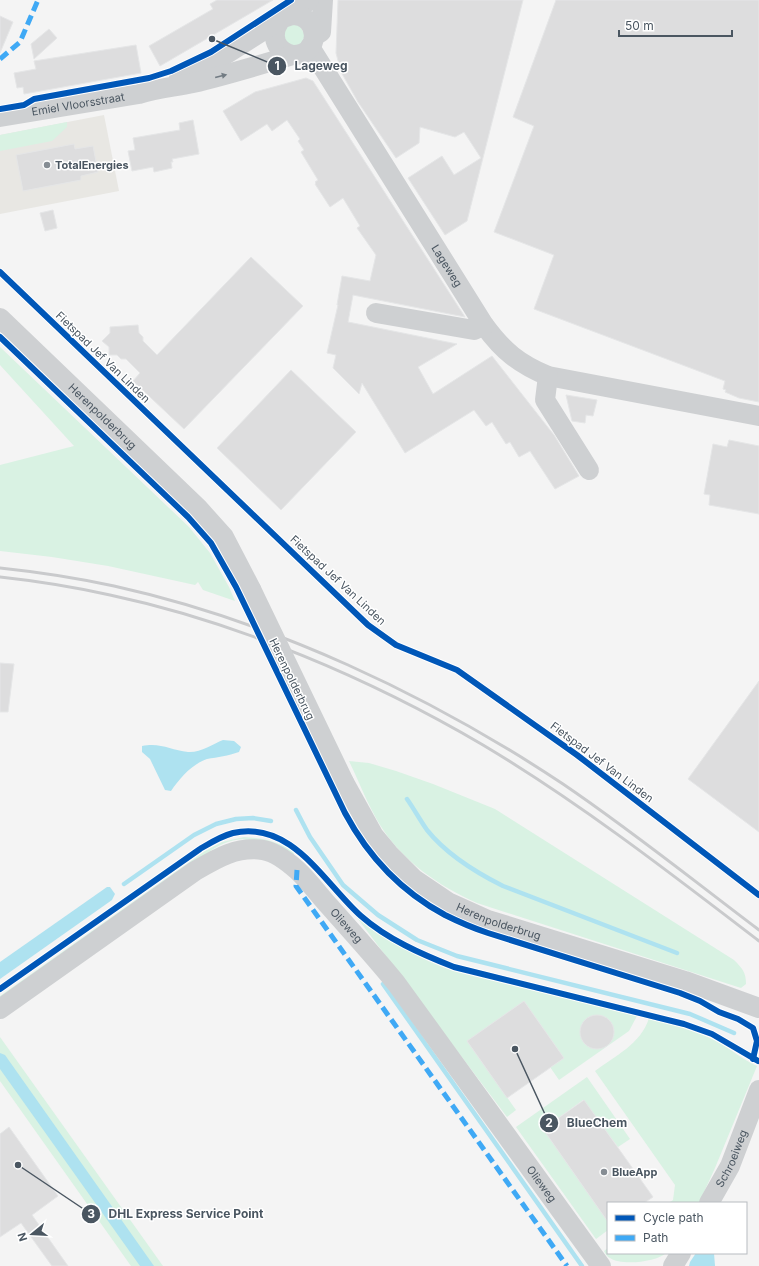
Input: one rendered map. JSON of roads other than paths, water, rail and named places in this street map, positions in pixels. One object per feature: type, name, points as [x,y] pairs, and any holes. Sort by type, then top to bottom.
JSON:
[{"type":"street","name":"Emiel Vloorsstraat","points":[[156,89],[220,58],[285,18],[309,0]]},
{"type":"street","points":[[312,42],[321,32],[323,0]]},
{"type":"street","points":[[292,56],[280,50],[275,42],[274,32],[285,18],[300,16],[309,22],[314,31],[312,42]]},
{"type":"street","name":"Emiel Vloorsstraat","points":[[0,117],[138,94],[156,89],[224,76],[300,55],[305,52],[312,42]]},
{"type":"street","name":"Lageweg","points":[[312,42],[484,325],[496,341],[517,360],[530,369],[548,376],[759,416]]},
{"type":"street","points":[[376,313],[474,330],[484,325]]},
{"type":"street","name":"Herenpolderbrug","points":[[0,318],[198,508],[224,537],[251,589],[344,782],[374,836],[389,854],[414,879],[448,902],[488,920],[685,981],[759,1008]]},
{"type":"street","points":[[548,376],[545,400],[589,470]]},
{"type":"street","name":"Olieweg","points":[[0,1009],[195,871],[218,857],[233,851],[249,849],[265,850],[280,857],[297,870],[377,959],[396,983],[601,1266]]},
{"type":"street","name":"Schroeiweg","points":[[710,1202],[730,1166],[759,1090]]},
{"type":"street","points":[[673,1266],[680,1254]]},
{"type":"water","points":[[223,740],[234,741],[241,747],[239,752],[207,759],[196,764],[178,781],[171,791],[165,790],[150,759],[142,752],[142,746],[154,745],[193,752],[202,750]]},
{"type":"water","points":[[107,887],[110,887],[115,894],[112,900],[0,979],[0,962]]},
{"type":"water","points":[[0,1053],[5,1055],[154,1266],[140,1266],[0,1069]]},
{"type":"water","points":[[695,1254],[714,1254],[715,1266],[689,1266]]},
{"type":"waterway","points":[[407,799],[427,830],[435,839],[452,855],[482,875],[503,886],[677,953]]},
{"type":"waterway","points":[[296,810],[310,837],[343,885],[378,915],[417,940],[457,956],[690,1014],[734,1033]]},
{"type":"waterway","points":[[124,884],[194,835],[216,824],[236,819],[253,818],[271,821]]},
{"type":"waterway","points":[[383,984],[582,1266]]},
{"type":"railway","points":[[0,568],[86,580],[173,601],[232,619],[290,641],[348,665],[404,691],[459,720],[512,751],[563,784],[638,837],[759,930]]},
{"type":"railway","points":[[0,577],[55,584],[158,606],[254,637],[302,655],[395,698],[483,745],[554,790],[692,889],[759,941]]},
{"type":"place","name":"Lageweg","points":[[212,39]]},
{"type":"place","name":"TotalEnergies","points":[[47,165]]},
{"type":"place","name":"BlueChem","points":[[515,1049]]},
{"type":"place","name":"DHL Express Service Point","points":[[18,1165]]},
{"type":"place","name":"BlueApp","points":[[604,1172]]}]
